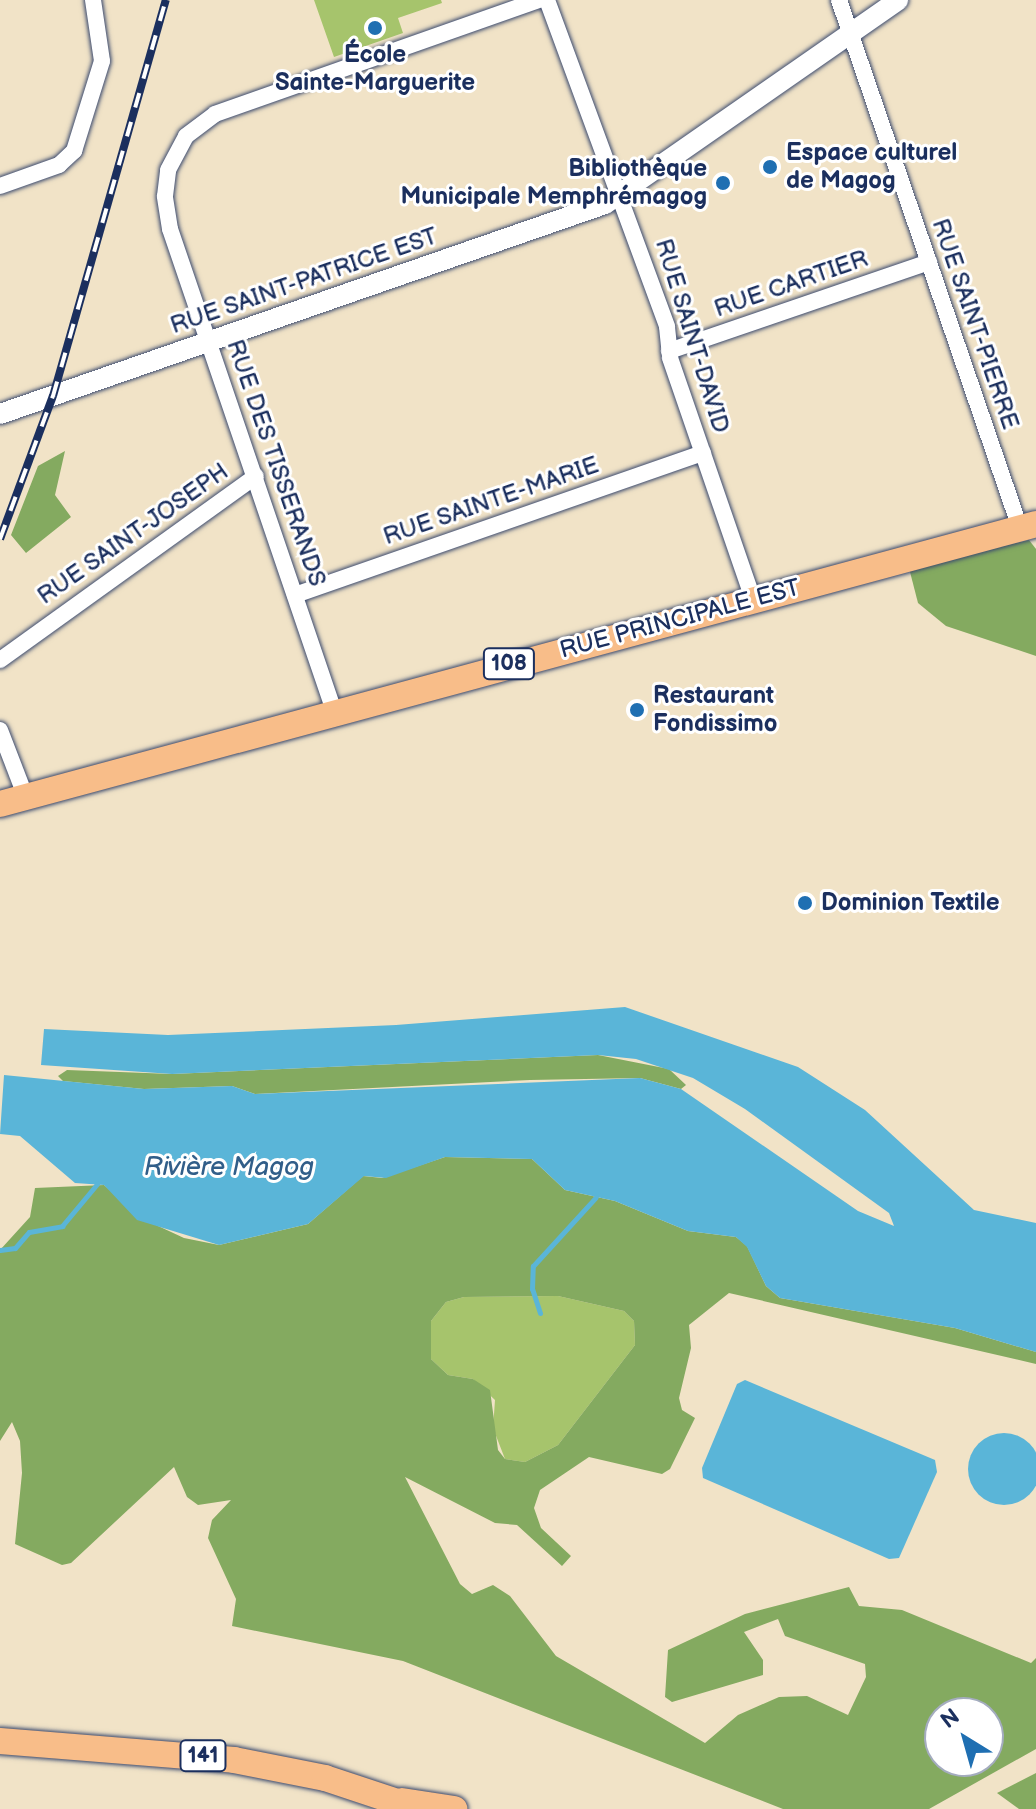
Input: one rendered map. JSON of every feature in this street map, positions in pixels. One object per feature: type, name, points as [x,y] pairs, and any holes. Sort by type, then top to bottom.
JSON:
[{"type":"main road","name":"RUE PRINCIPALE EST","points":[[0,804],[334,711],[1028,526]]},
{"type":"main road","name":"141","points":[[0,1741],[234,1760],[410,1805],[454,1809]]},
{"type":"street","points":[[0,186],[65,161],[78,143],[102,61],[93,0]]},
{"type":"street","name":"RUE DES TISSERANDS","points":[[334,711],[165,207],[168,170],[186,136],[226,110],[539,0]]},
{"type":"street","name":"RUE SAINT-DAVID","points":[[547,0],[667,327],[669,351],[753,599]]},
{"type":"street","name":"RUE SAINT-PIERRE","points":[[839,0],[929,262],[1028,526]]},
{"type":"street","name":"RUE SAINT-PATRICE EST","points":[[0,414],[619,196],[898,0]]},
{"type":"street","name":"RUE CARTIER","points":[[669,351],[929,262]]},
{"type":"street","name":"RUE SAINTE-MARIE","points":[[295,595],[703,453]]},
{"type":"street","name":"RUE SAINT-JOSEPH","points":[[0,660],[256,476]]},
{"type":"street","points":[[0,730],[25,795]]},
{"type":"green space","name":"École Sainte-Marguerite","points":[[314,0],[441,0],[442,3],[398,18],[403,33],[334,57]]},
{"type":"green space","points":[[65,451],[55,495],[71,517],[26,553],[11,535],[38,466]]},
{"type":"green space","points":[[1029,540],[1036,549],[1036,656],[946,626],[918,603],[909,568]]},
{"type":"green space","points":[[598,1055],[669,1069],[686,1085],[681,1089],[640,1078],[530,1080],[255,1094],[232,1086],[144,1089],[63,1081],[58,1076],[67,1070],[172,1074]]},
{"type":"green space","points":[[445,1157],[532,1159],[565,1190],[615,1201],[688,1231],[736,1237],[747,1246],[766,1286],[780,1298],[955,1328],[1036,1352],[1036,1364],[729,1293],[689,1325],[691,1348],[679,1398],[682,1410],[695,1418],[670,1469],[662,1474],[589,1457],[540,1490],[534,1508],[541,1528],[571,1556],[562,1566],[517,1525],[495,1523],[405,1477],[460,1584],[472,1594],[493,1585],[510,1596],[556,1656],[705,1743],[738,1715],[779,1697],[807,1696],[848,1715],[866,1677],[865,1664],[785,1636],[778,1619],[744,1632],[763,1660],[763,1675],[672,1702],[665,1697],[668,1650],[745,1614],[849,1587],[859,1606],[902,1610],[1031,1663],[1036,1658],[1036,1749],[1004,1767],[1004,1697],[924,1697],[924,1777],[986,1777],[929,1809],[783,1809],[403,1661],[232,1626],[236,1599],[208,1538],[212,1520],[231,1500],[198,1505],[187,1497],[174,1467],[71,1563],[62,1565],[15,1544],[22,1473],[20,1441],[12,1422],[0,1441],[0,1250],[30,1217],[35,1188],[104,1185],[143,1219],[184,1238],[219,1245],[308,1224],[363,1176],[382,1178]],"holes":[[[558,1296],[624,1311],[634,1321],[635,1345],[558,1445],[525,1462],[505,1459],[498,1450],[490,1390],[473,1379],[448,1375],[431,1359],[431,1321],[446,1302],[464,1297]]]},
{"type":"green space","points":[[558,1296],[624,1311],[634,1321],[635,1345],[558,1445],[525,1462],[505,1459],[493,1428],[495,1400],[473,1379],[448,1375],[431,1359],[431,1321],[446,1302],[464,1297]]},
{"type":"green space","points":[[1036,1773],[1036,1809],[1019,1809],[997,1793]]},
{"type":"water","name":"Rivière Magog","points":[[625,1007],[798,1067],[865,1110],[974,1210],[1036,1223],[1036,1352],[955,1328],[780,1298],[766,1286],[747,1247],[736,1237],[688,1231],[615,1201],[565,1190],[532,1159],[445,1157],[386,1178],[364,1176],[308,1224],[219,1245],[137,1220],[104,1185],[75,1183],[20,1136],[0,1134],[4,1075],[144,1089],[232,1086],[255,1094],[640,1078],[681,1089],[858,1211],[894,1226],[889,1213],[745,1109],[693,1078],[636,1059],[598,1055],[172,1074],[41,1065],[44,1029],[168,1035],[396,1025]]},
{"type":"water","points":[[745,1380],[935,1460],[937,1472],[899,1558],[889,1559],[703,1478],[702,1468],[737,1384]]},
{"type":"water","points":[[1004,1433],[1024,1439],[1034,1449],[1040,1469],[1034,1489],[1024,1499],[1004,1505],[984,1499],[974,1489],[968,1469],[974,1449],[984,1439]]},
{"type":"waterway","points":[[0,1250],[15,1248],[29,1232],[62,1226],[97,1184]]},
{"type":"waterway","points":[[540,1313],[532,1289],[533,1266],[596,1197]]},
{"type":"railway","points":[[0,539],[53,396],[166,0]]},
{"type":"place","name":"École Sainte-Marguerite","points":[[375,28]]},
{"type":"place","name":"Espace culturel de Magog","points":[[770,167]]},
{"type":"place","name":"Bibliothèque Municipale Memphrémagog","points":[[723,183]]},
{"type":"place","name":"Restaurant Fondissimo","points":[[637,710]]},
{"type":"place","name":"Dominion Textile","points":[[805,903]]}]
